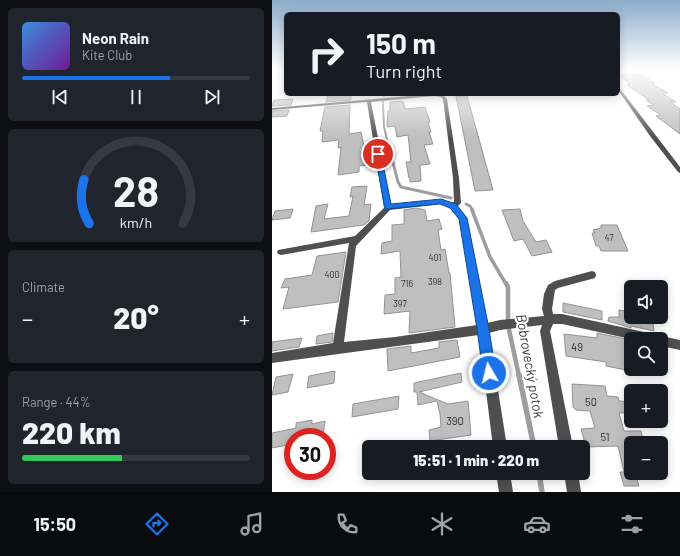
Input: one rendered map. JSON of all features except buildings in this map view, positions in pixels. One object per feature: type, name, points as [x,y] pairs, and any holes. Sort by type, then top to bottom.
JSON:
[{"type":"street","points":[[622,92],[680,171]]},
{"type":"street","points":[[272,109],[423,96]]},
{"type":"street","points":[[442,96],[444,99],[456,178],[458,203],[453,206]]},
{"type":"street","points":[[369,101],[388,208]]},
{"type":"street","points":[[338,348],[352,245],[388,208],[441,202],[453,206],[463,218],[483,329],[499,440]]},
{"type":"street","points":[[281,252],[357,239]]},
{"type":"street","points":[[565,440],[545,331],[550,319],[547,309],[551,288],[555,285],[592,275]]},
{"type":"street","points":[[272,358],[338,348],[395,342],[483,329],[500,325],[536,322],[550,319],[562,320],[624,333]]},
{"type":"street","points":[[668,342],[680,345]]},
{"type":"street","points":[[505,480],[506,492]]},
{"type":"street","points":[[572,480],[574,492]]},
{"type":"waterway","name":"Bobrovecký potok","points":[[383,105],[384,127],[390,152]]},
{"type":"waterway","name":"Bobrovecký potok","points":[[390,151],[398,182],[401,187],[451,198]]},
{"type":"waterway","name":"Bobrovecký potok","points":[[466,204],[470,206],[473,211]]},
{"type":"waterway","name":"Bobrovecký potok","points":[[472,210],[490,257],[506,284]]},
{"type":"waterway","name":"Bobrovecký potok","points":[[506,283],[508,287],[508,325],[519,376]]},
{"type":"waterway","name":"Bobrovecký potok","points":[[519,375],[533,440]]},
{"type":"waterway","name":"Bobrovecký potok","points":[[540,480],[542,492]]},
{"type":"route","points":[[378,154],[388,208],[441,202],[453,206],[463,218],[483,329],[489,373]]}]
